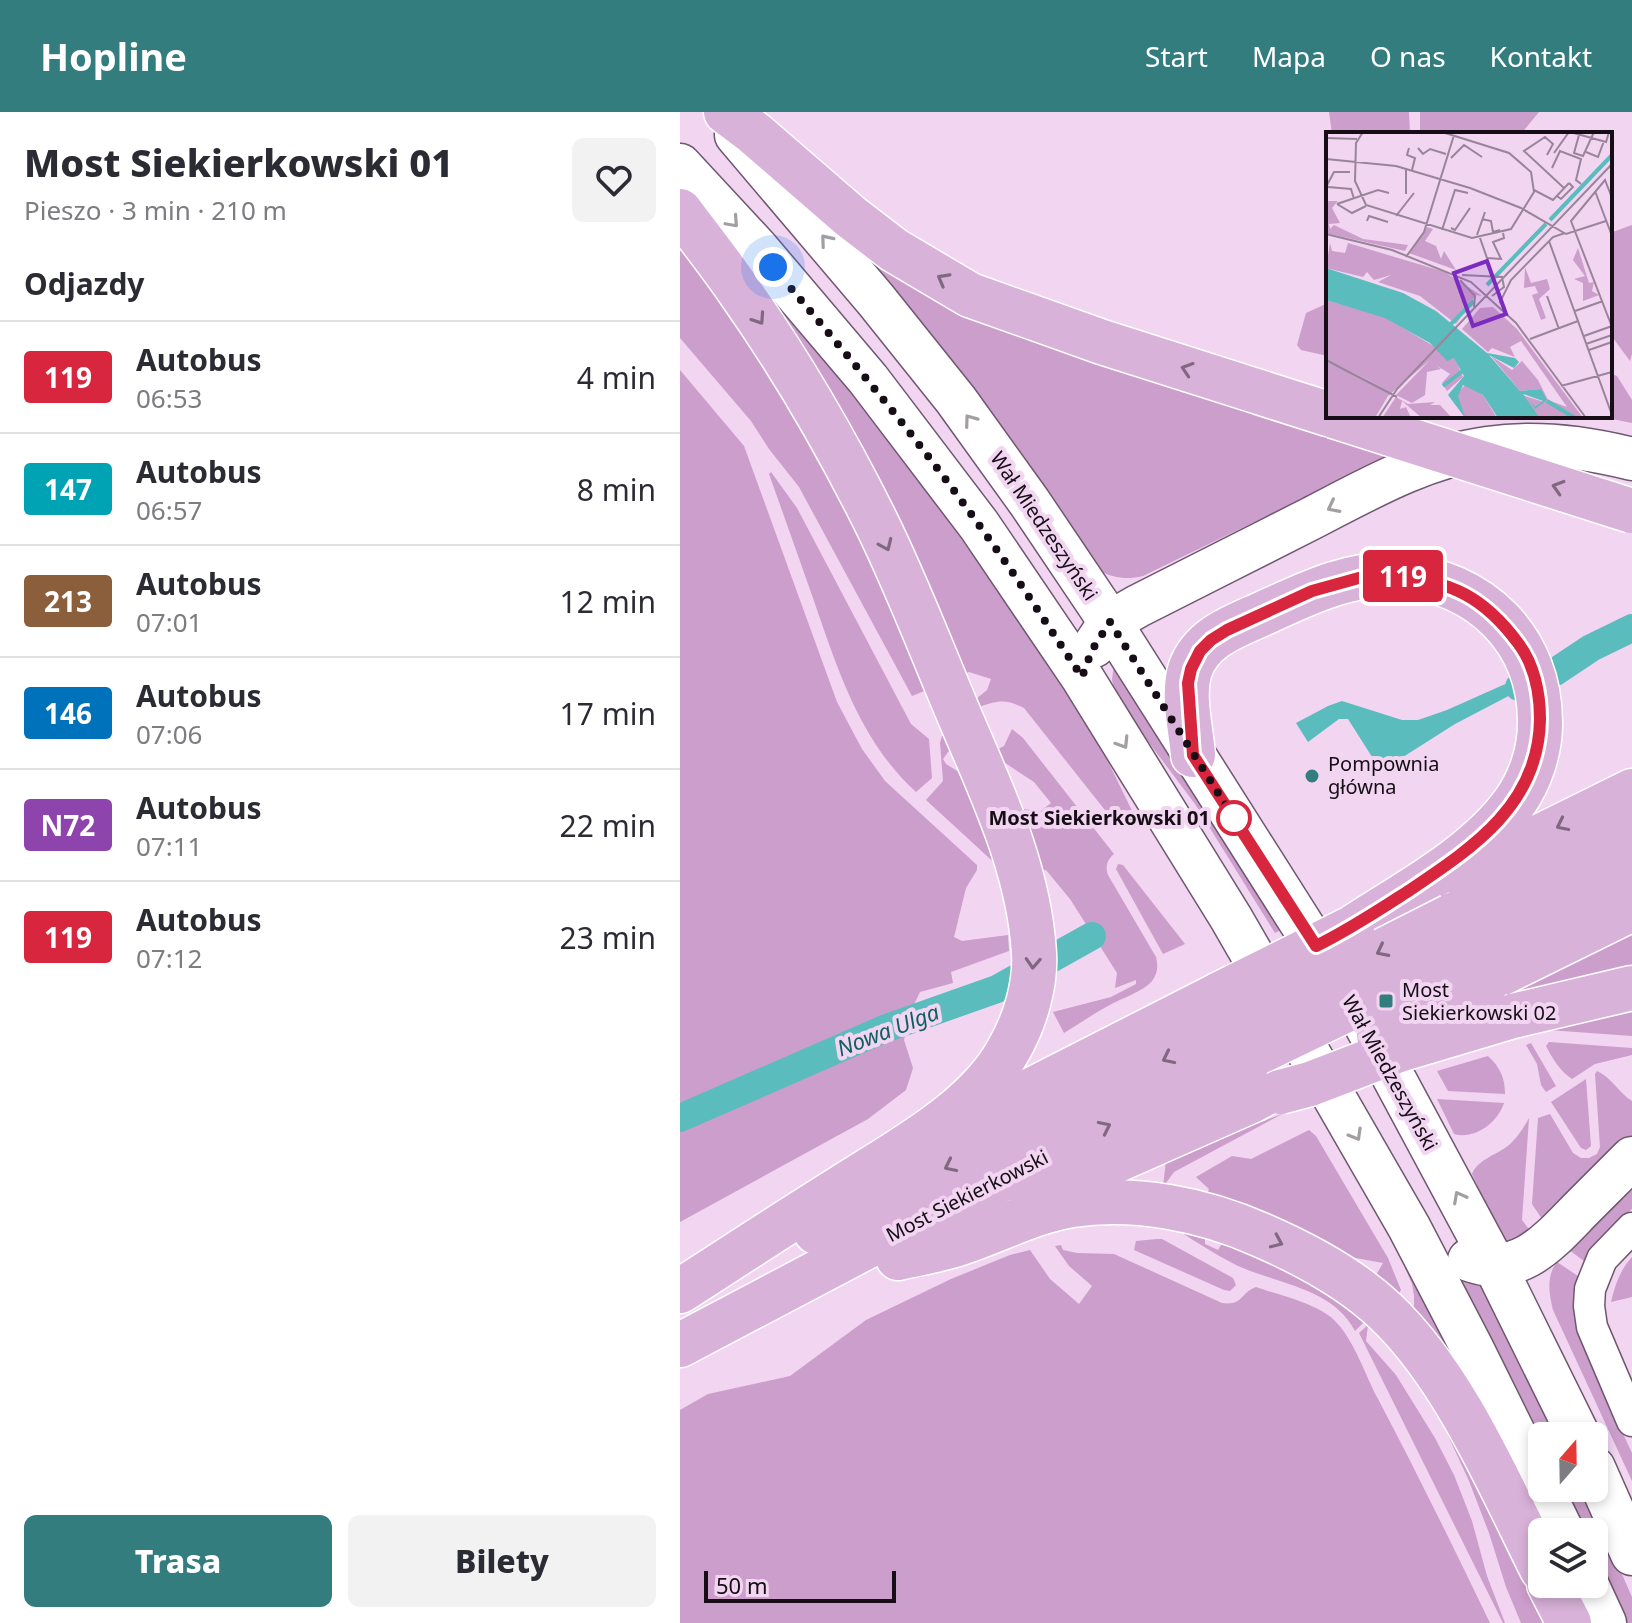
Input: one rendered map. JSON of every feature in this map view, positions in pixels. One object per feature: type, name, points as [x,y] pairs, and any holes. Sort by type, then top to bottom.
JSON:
[{"type":"main road","name":"Wał Miedzeszyński","points":[[715,112],[839,255],[932,370],[1030,503],[1110,622],[1365,1024],[1495,1266],[1572,1422]]},
{"type":"main road","points":[[726,112],[894,250],[970,295],[1102,342],[1326,413]]},
{"type":"main road","points":[[680,165],[757,248],[868,379],[979,525],[1082,677],[1231,918],[1409,1227],[1556,1518]]},
{"type":"main road","points":[[680,211],[766,330],[831,437],[875,519],[1004,823],[1025,886],[1034,956],[1030,995],[1021,1026],[1008,1052],[963,1106],[680,1294]]},
{"type":"main road","points":[[1340,418],[1632,511]]},
{"type":"main road","points":[[1082,677],[1092,650],[1110,622],[1403,473],[1442,458],[1487,448],[1522,445],[1582,448],[1618,456]]},
{"type":"main road","points":[[1193,755],[1188,683],[1191,669],[1200,651],[1227,630],[1312,591],[1366,576],[1421,578],[1473,598],[1503,622],[1524,650],[1535,678],[1540,708],[1540,738],[1532,768],[1515,802],[1487,834],[1453,861],[1455,922]]},
{"type":"main road","points":[[682,1344],[795,1305],[898,1258],[1034,1159],[1254,1058],[1455,922],[1632,791]]},
{"type":"main road","points":[[1254,1058],[1455,922],[1632,827]]},
{"type":"main road","points":[[1455,922],[1632,871]]},
{"type":"main road","points":[[1254,1058],[1352,928],[1632,909]]},
{"type":"main road","points":[[1254,1058],[1310,1084],[1399,1050],[1513,1016],[1632,988]]},
{"type":"main road","name":"Most Siekierkowski","points":[[682,1344],[1034,1159],[1254,1058]]},
{"type":"main road","points":[[1409,1227],[1441,1248],[1479,1264],[1495,1266],[1514,1263],[1547,1243],[1632,1158]]},
{"type":"main road","points":[[836,1190],[1034,1159],[1109,1201],[1204,1215],[1242,1226],[1290,1247],[1334,1272],[1392,1318],[1442,1380],[1528,1542]]},
{"type":"main road","name":"Most Siekierkowski","points":[[680,1294],[1034,1159]]},
{"type":"main road","points":[[1608,1500],[1632,1554]]},
{"type":"main road","points":[[1556,1598],[1569,1623]]},
{"type":"main road","points":[[1593,1598],[1605,1623]]},
{"type":"street","points":[[1632,1228],[1602,1259],[1590,1289],[1589,1306],[1592,1327],[1632,1421]]},
{"type":"shaded area","points":[[1329,112],[1409,112],[1410,132],[1332,132]]},
{"type":"shaded area","points":[[1420,112],[1539,112],[1523,132],[1420,132]]},
{"type":"shaded area","points":[[693,202],[788,311],[981,557],[1098,741],[1136,819],[1125,828],[1116,824],[1024,708],[1000,702],[976,708],[971,703],[987,690],[991,679],[969,672],[958,676]]},
{"type":"shaded area","points":[[1632,225],[1630,361],[1612,337],[1612,232]]},
{"type":"shaded area","points":[[680,232],[791,393],[934,687],[912,696],[799,487],[751,421],[680,338]]},
{"type":"shaded area","points":[[850,238],[1241,402],[1253,415],[1388,457],[1143,576],[1115,577],[1099,571]]},
{"type":"shaded area","points":[[1326,304],[1326,356],[1301,350],[1297,345],[1306,313]]},
{"type":"shaded area","points":[[680,370],[744,446],[837,702],[862,749],[885,781],[977,865],[966,888],[954,937],[962,941],[1008,935],[1009,951],[951,972],[953,983],[920,992],[911,1011],[904,1040],[913,1068],[906,1090],[868,1119],[680,1222]]},
{"type":"shaded area","points":[[1612,374],[1617,376],[1632,400],[1632,423],[1607,418],[1612,418]]},
{"type":"shaded area","points":[[771,472],[797,508],[911,724],[929,739],[932,778],[916,792],[880,750],[853,703],[823,627],[769,474]]},
{"type":"shaded area","points":[[1114,664],[1281,930],[1275,933],[1195,804],[1117,700],[1112,680]]},
{"type":"shaded area","points":[[1518,680],[1520,690],[1455,724],[1381,771],[1348,719],[1339,719],[1308,742],[1296,723],[1342,701],[1402,720],[1418,720]]},
{"type":"shaded area","points":[[1012,729],[1023,738],[1114,854],[1107,863],[1108,875],[1157,960],[1154,978],[1148,985],[1064,1033],[1053,1012],[1111,997],[1136,984],[1136,980],[1115,988],[1117,973],[1070,899],[1046,870],[1039,871],[1021,809],[1037,814],[1051,803],[1034,782],[990,753],[1004,746]]},
{"type":"shaded area","points":[[951,734],[957,747],[943,759],[975,782],[1000,868],[926,800],[943,781],[940,743],[942,736]]},
{"type":"shaded area","points":[[1118,864],[1123,865],[1185,944],[1163,954],[1116,869]]},
{"type":"shaded area","points":[[1632,928],[1632,970],[1513,999],[1506,988]]},
{"type":"shaded area","points":[[1632,1007],[1632,1036],[1534,1029]]},
{"type":"shaded area","points":[[1549,1042],[1632,1048],[1632,1055],[1595,1064],[1572,1079],[1554,1060],[1546,1046]]},
{"type":"shaded area","points":[[1531,1043],[1556,1086],[1546,1092],[1541,1085],[1537,1064],[1526,1045]]},
{"type":"shaded area","points":[[1488,1056],[1501,1073],[1505,1094],[1448,1091],[1437,1071]]},
{"type":"shaded area","points":[[1597,1071],[1632,1101],[1632,1136],[1544,1222],[1532,1204],[1538,1118],[1550,1114],[1573,1153],[1581,1158],[1597,1154],[1600,1147]]},
{"type":"shaded area","points":[[1586,1079],[1591,1146],[1586,1150],[1581,1148],[1551,1102]]},
{"type":"shaded area","points":[[1437,1099],[1504,1103],[1497,1117],[1485,1128],[1462,1135],[1454,1134]]},
{"type":"shaded area","points":[[1327,1110],[1464,1375],[1411,1311],[1414,1305],[1412,1284],[1397,1249],[1321,1118],[1322,1112]]},
{"type":"shaded area","points":[[1284,1113],[1174,1172],[1163,1187],[1166,1160]]},
{"type":"shaded area","points":[[1529,1118],[1522,1220],[1531,1232],[1505,1247],[1472,1174],[1483,1161],[1512,1142]]},
{"type":"shaded area","points":[[1309,1130],[1316,1136],[1388,1258],[1401,1290],[1397,1296],[1375,1277],[1383,1263],[1350,1257],[1205,1199],[1209,1189],[1196,1177],[1232,1156],[1251,1159]]},
{"type":"shaded area","points":[[1632,1188],[1632,1209],[1602,1237],[1586,1260],[1569,1250]]},
{"type":"shaded area","points":[[1179,1231],[1205,1235],[1205,1244],[1218,1250],[1224,1240],[1262,1253],[1367,1319],[1355,1331],[1333,1305],[1319,1296],[1238,1266]]},
{"type":"shaded area","points":[[1162,1239],[1233,1278],[1236,1285],[1230,1291],[1224,1290],[1134,1250],[1136,1241]]},
{"type":"shaded area","points":[[1061,1245],[1063,1250],[1077,1253],[1114,1254],[1222,1303],[1234,1303],[1256,1287],[1307,1304],[1334,1320],[1353,1347],[1490,1623],[680,1623],[680,1410],[708,1394],[790,1376],[866,1320],[1010,1255],[1030,1250],[1050,1279],[1079,1304],[1092,1286],[1069,1266],[1055,1246]]},
{"type":"shaded area","points":[[1632,1257],[1632,1297],[1611,1302],[1618,1278]]},
{"type":"shaded area","points":[[1557,1262],[1578,1276],[1611,1408],[1632,1453],[1632,1481],[1608,1429],[1608,1422],[1605,1422],[1553,1310],[1550,1279]]},
{"type":"shaded area","points":[[1452,1268],[1478,1280],[1554,1422],[1529,1422]]},
{"type":"shaded area","points":[[1368,1325],[1366,1341],[1396,1375],[1454,1475],[1505,1623],[1359,1333]]},
{"type":"shaded area","points":[[1407,1365],[1436,1405],[1528,1584],[1528,1598],[1535,1598],[1548,1623],[1521,1623],[1469,1481],[1446,1431]]},
{"type":"shaded area","points":[[1568,1502],[1590,1502],[1597,1518],[1575,1518]]},
{"type":"shaded area","points":[[1608,1542],[1632,1597],[1632,1623],[1624,1623],[1608,1588]]},
{"type":"waterway","name":"Nowa Ulga","points":[[1519,687],[1555,672],[1591,648],[1632,628]]},
{"type":"waterway","name":"Nowa Ulga","points":[[680,1118],[884,1029],[997,989],[1092,936]]},
{"type":"bus line","name":"119","points":[[1395,575],[1421,578],[1451,587],[1489,609],[1524,650],[1535,678],[1540,708],[1540,738],[1532,768],[1515,802],[1487,834],[1453,861],[1352,928],[1316,946],[1193,755],[1188,698],[1191,669],[1200,651],[1211,640],[1312,591],[1366,576],[1395,575]]},
{"type":"place","name":"Pompownia główna","points":[[1312,776]]},
{"type":"place","name":"Most Siekierkowski 01","points":[[1234,818]]},
{"type":"place","name":"Most Siekierkowski 02","points":[[1386,1001]]},
{"type":"route","points":[[773,267],[868,379],[943,477],[1082,677],[1092,650],[1110,622],[1234,818]]}]
